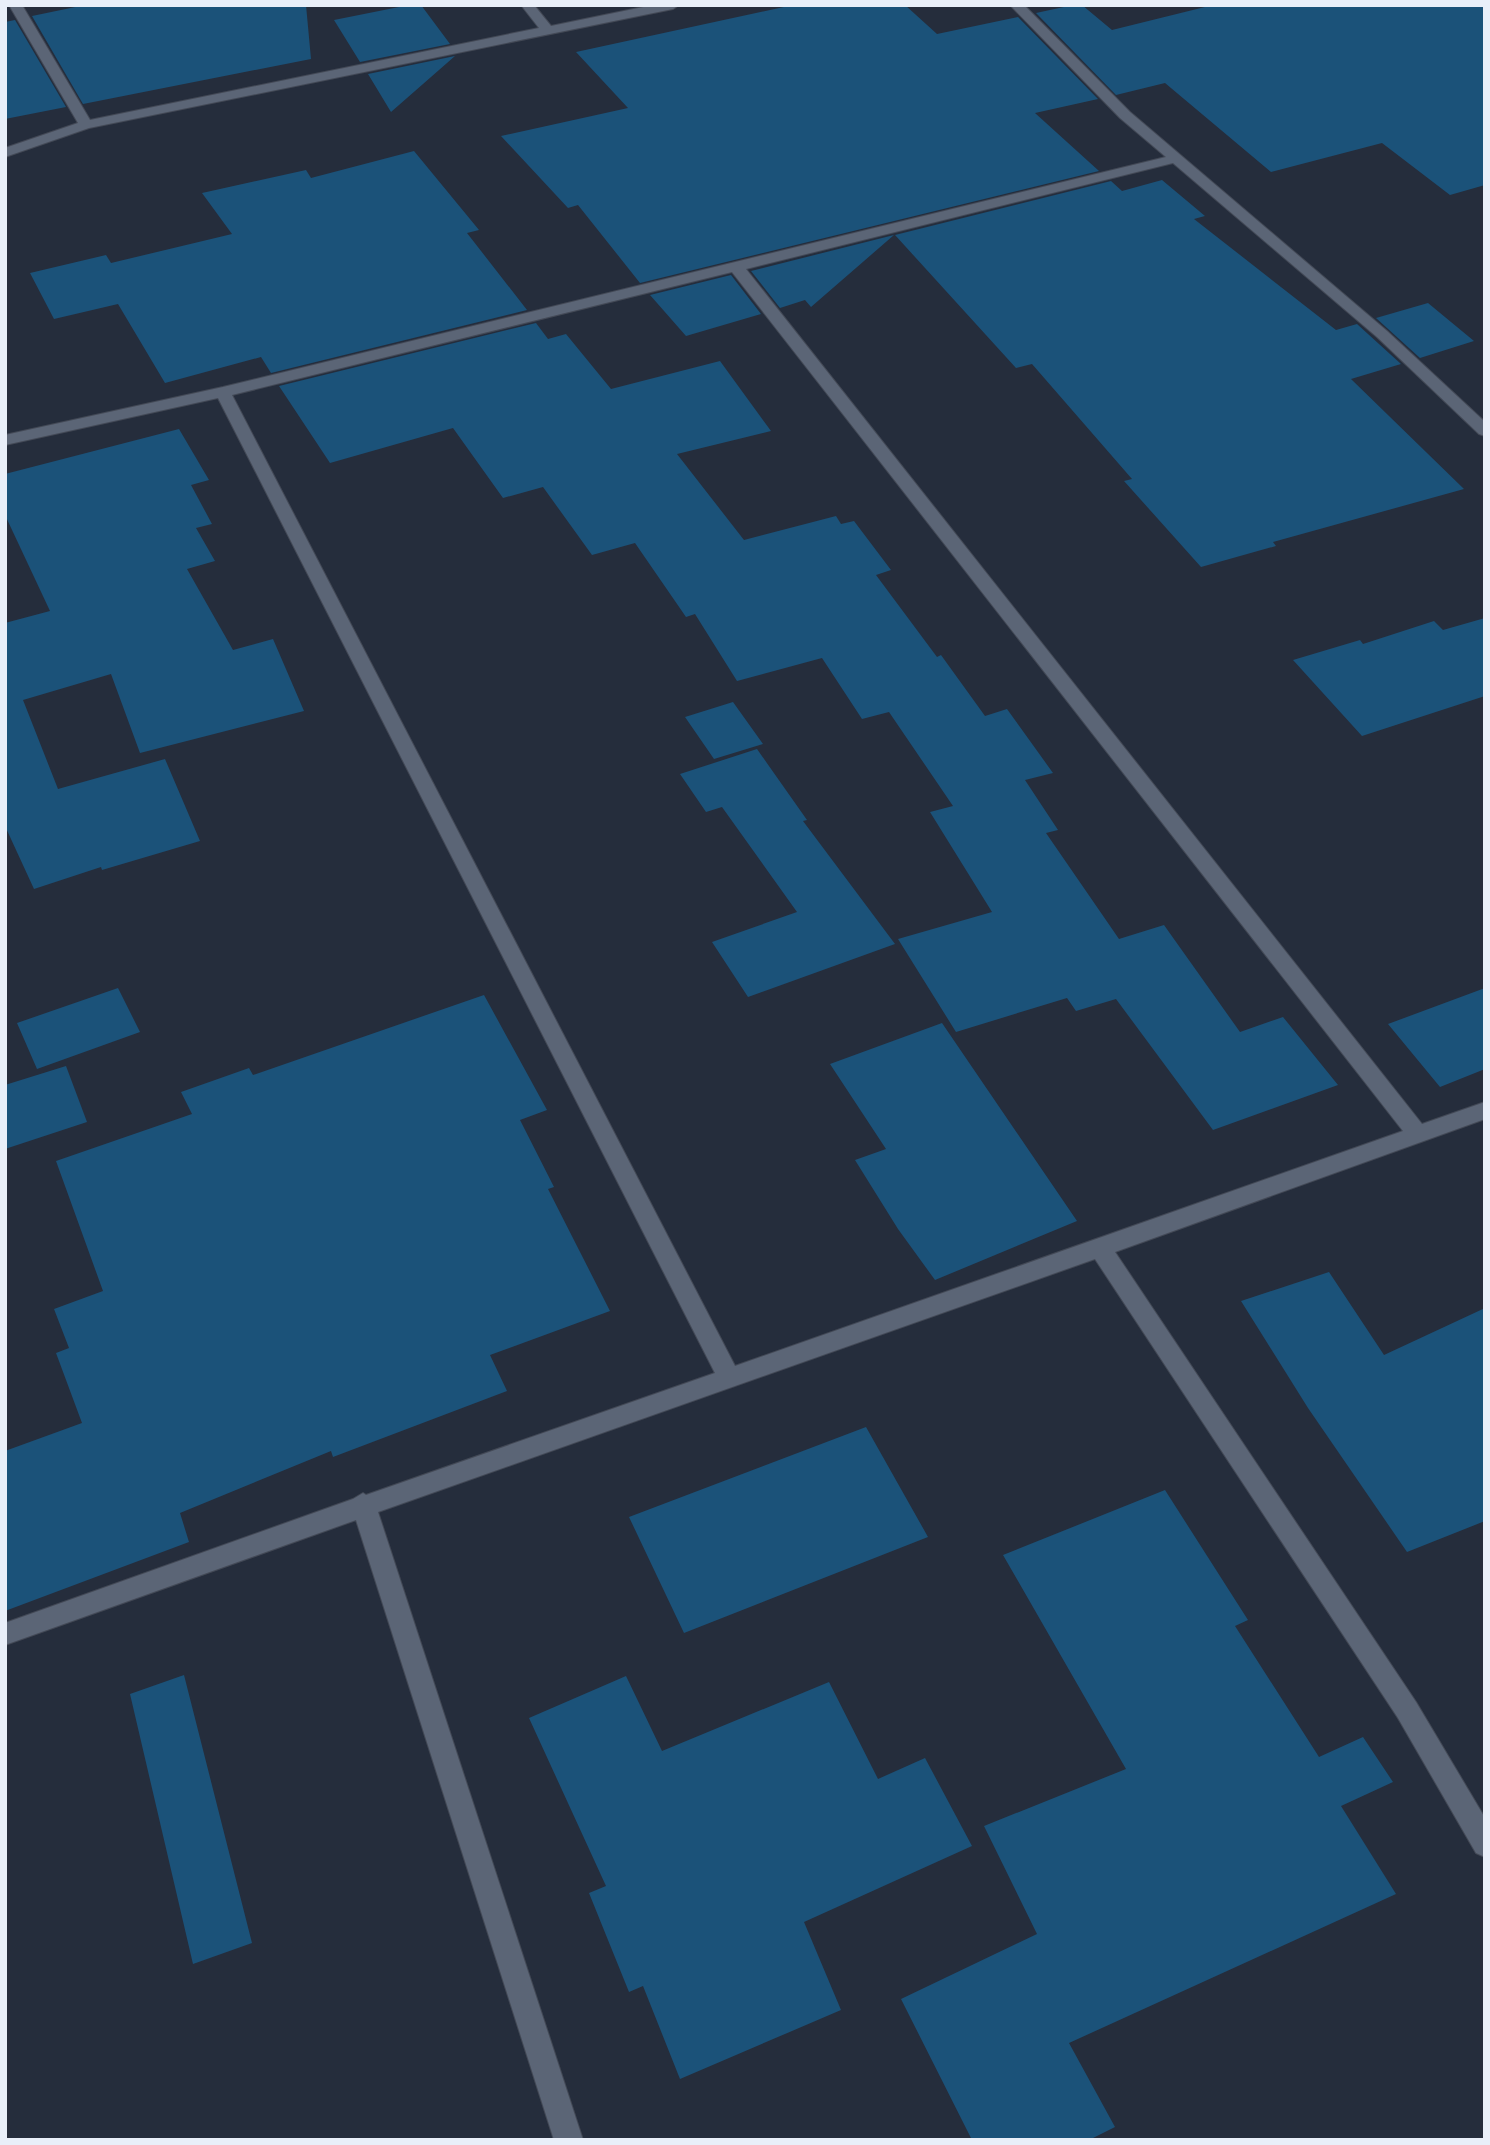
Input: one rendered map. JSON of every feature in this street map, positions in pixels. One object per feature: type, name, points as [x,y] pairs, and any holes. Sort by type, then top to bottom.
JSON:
[{"type":"street","points":[[15,5],[86,125]]},
{"type":"street","points":[[527,5],[548,31]]},
{"type":"street","points":[[5,152],[86,125],[673,5]]},
{"type":"street","points":[[1017,5],[1125,115],[1382,334],[1485,431]]},
{"type":"street","points":[[5,440],[223,392],[1174,159]]},
{"type":"street","points":[[736,267],[1418,1134]]},
{"type":"street","points":[[223,392],[729,1377]]},
{"type":"street","points":[[5,1634],[363,1504],[1101,1249],[1485,1110]]},
{"type":"street","points":[[1101,1249],[1407,1710],[1485,1844]]},
{"type":"street","points":[[363,1504],[569,2140]]},
{"type":"building","points":[[85,5],[306,5],[311,59],[83,104],[32,16]]},
{"type":"building","points":[[421,5],[450,44],[360,62],[334,20]]},
{"type":"building","points":[[793,5],[905,5],[937,34],[1018,17],[1098,99],[1035,113],[1099,171],[640,283],[578,205],[568,208],[501,136],[628,108],[576,52]]},
{"type":"building","points":[[1082,5],[1112,30],[1213,5],[1485,5],[1485,185],[1450,195],[1382,143],[1271,172],[1165,83],[1116,95],[1036,13]]},
{"type":"building","points":[[15,20],[66,107],[5,119],[5,22]]},
{"type":"building","points":[[455,56],[391,112],[368,74]]},
{"type":"building","points":[[414,151],[479,230],[467,233],[527,310],[271,373],[261,357],[165,383],[118,304],[54,319],[30,273],[106,255],[111,263],[232,234],[202,193],[306,170],[311,178]]},
{"type":"building","points":[[1162,180],[1205,216],[1194,219],[1336,330],[1357,324],[1401,364],[1351,379],[1464,489],[1273,542],[1276,546],[1201,567],[1124,481],[1132,479],[1032,364],[1016,368],[895,235],[1111,181],[1122,191]]},
{"type":"building","points":[[894,235],[811,307],[805,300],[780,308],[751,271]]},
{"type":"building","points":[[731,275],[761,314],[686,336],[650,295]]},
{"type":"building","points":[[1428,303],[1474,341],[1420,358],[1376,318]]},
{"type":"building","points":[[536,323],[548,339],[566,334],[611,389],[720,361],[771,431],[677,454],[744,540],[836,516],[841,524],[854,521],[891,570],[876,575],[937,657],[941,655],[985,716],[1007,709],[1053,773],[1025,780],[1058,830],[1046,833],[1119,939],[1164,925],[1240,1032],[1283,1017],[1338,1085],[1213,1130],[1116,999],[1076,1011],[1067,998],[956,1032],[898,939],[992,912],[930,812],[953,806],[889,712],[862,719],[822,658],[737,681],[695,614],[686,617],[635,543],[592,555],[543,487],[503,498],[453,428],[330,463],[279,386]]},
{"type":"building","points":[[179,429],[209,480],[191,485],[212,524],[196,528],[215,561],[187,569],[233,650],[273,639],[304,711],[140,753],[111,674],[23,700],[58,789],[165,759],[200,841],[102,870],[101,867],[34,889],[5,826],[5,623],[50,611],[5,515],[5,474]]},
{"type":"building","points":[[1485,618],[1485,696],[1362,736],[1293,660],[1360,640],[1363,644],[1434,621],[1443,630]]},
{"type":"building","points":[[733,702],[763,744],[714,759],[685,717]]},
{"type":"building","points":[[757,749],[807,820],[803,821],[895,944],[748,997],[712,942],[797,912],[722,807],[706,812],[680,774]]},
{"type":"building","points":[[118,988],[140,1032],[37,1069],[17,1023]]},
{"type":"building","points":[[1485,988],[1485,1069],[1440,1087],[1388,1024]]},
{"type":"building","points":[[484,995],[547,1110],[520,1120],[554,1187],[548,1189],[610,1311],[490,1355],[507,1391],[333,1457],[331,1451],[180,1513],[189,1542],[5,1611],[5,1451],[82,1423],[56,1353],[69,1348],[54,1309],[103,1291],[56,1161],[192,1114],[181,1092],[249,1068],[253,1075]]},
{"type":"building","points":[[942,1023],[1077,1221],[935,1280],[898,1229],[855,1160],[886,1149],[830,1064]]},
{"type":"building","points":[[66,1066],[87,1122],[5,1149],[5,1085]]},
{"type":"building","points":[[1329,1272],[1384,1355],[1485,1308],[1485,1521],[1407,1552],[1308,1408],[1241,1301]]},
{"type":"building","points":[[866,1427],[928,1537],[684,1633],[629,1517]]},
{"type":"building","points":[[1165,1490],[1248,1620],[1235,1626],[1319,1757],[1363,1737],[1393,1782],[1341,1806],[1396,1894],[1069,2043],[1115,2127],[1089,2140],[972,2140],[901,1999],[1037,1934],[984,1826],[1126,1769],[1003,1555]]},
{"type":"building","points":[[184,1675],[252,1943],[193,1964],[130,1694]]},
{"type":"building","points":[[626,1676],[662,1751],[829,1682],[878,1779],[925,1758],[972,1846],[804,1922],[841,2010],[680,2079],[643,1986],[629,1992],[589,1893],[606,1886],[529,1718]]}]
